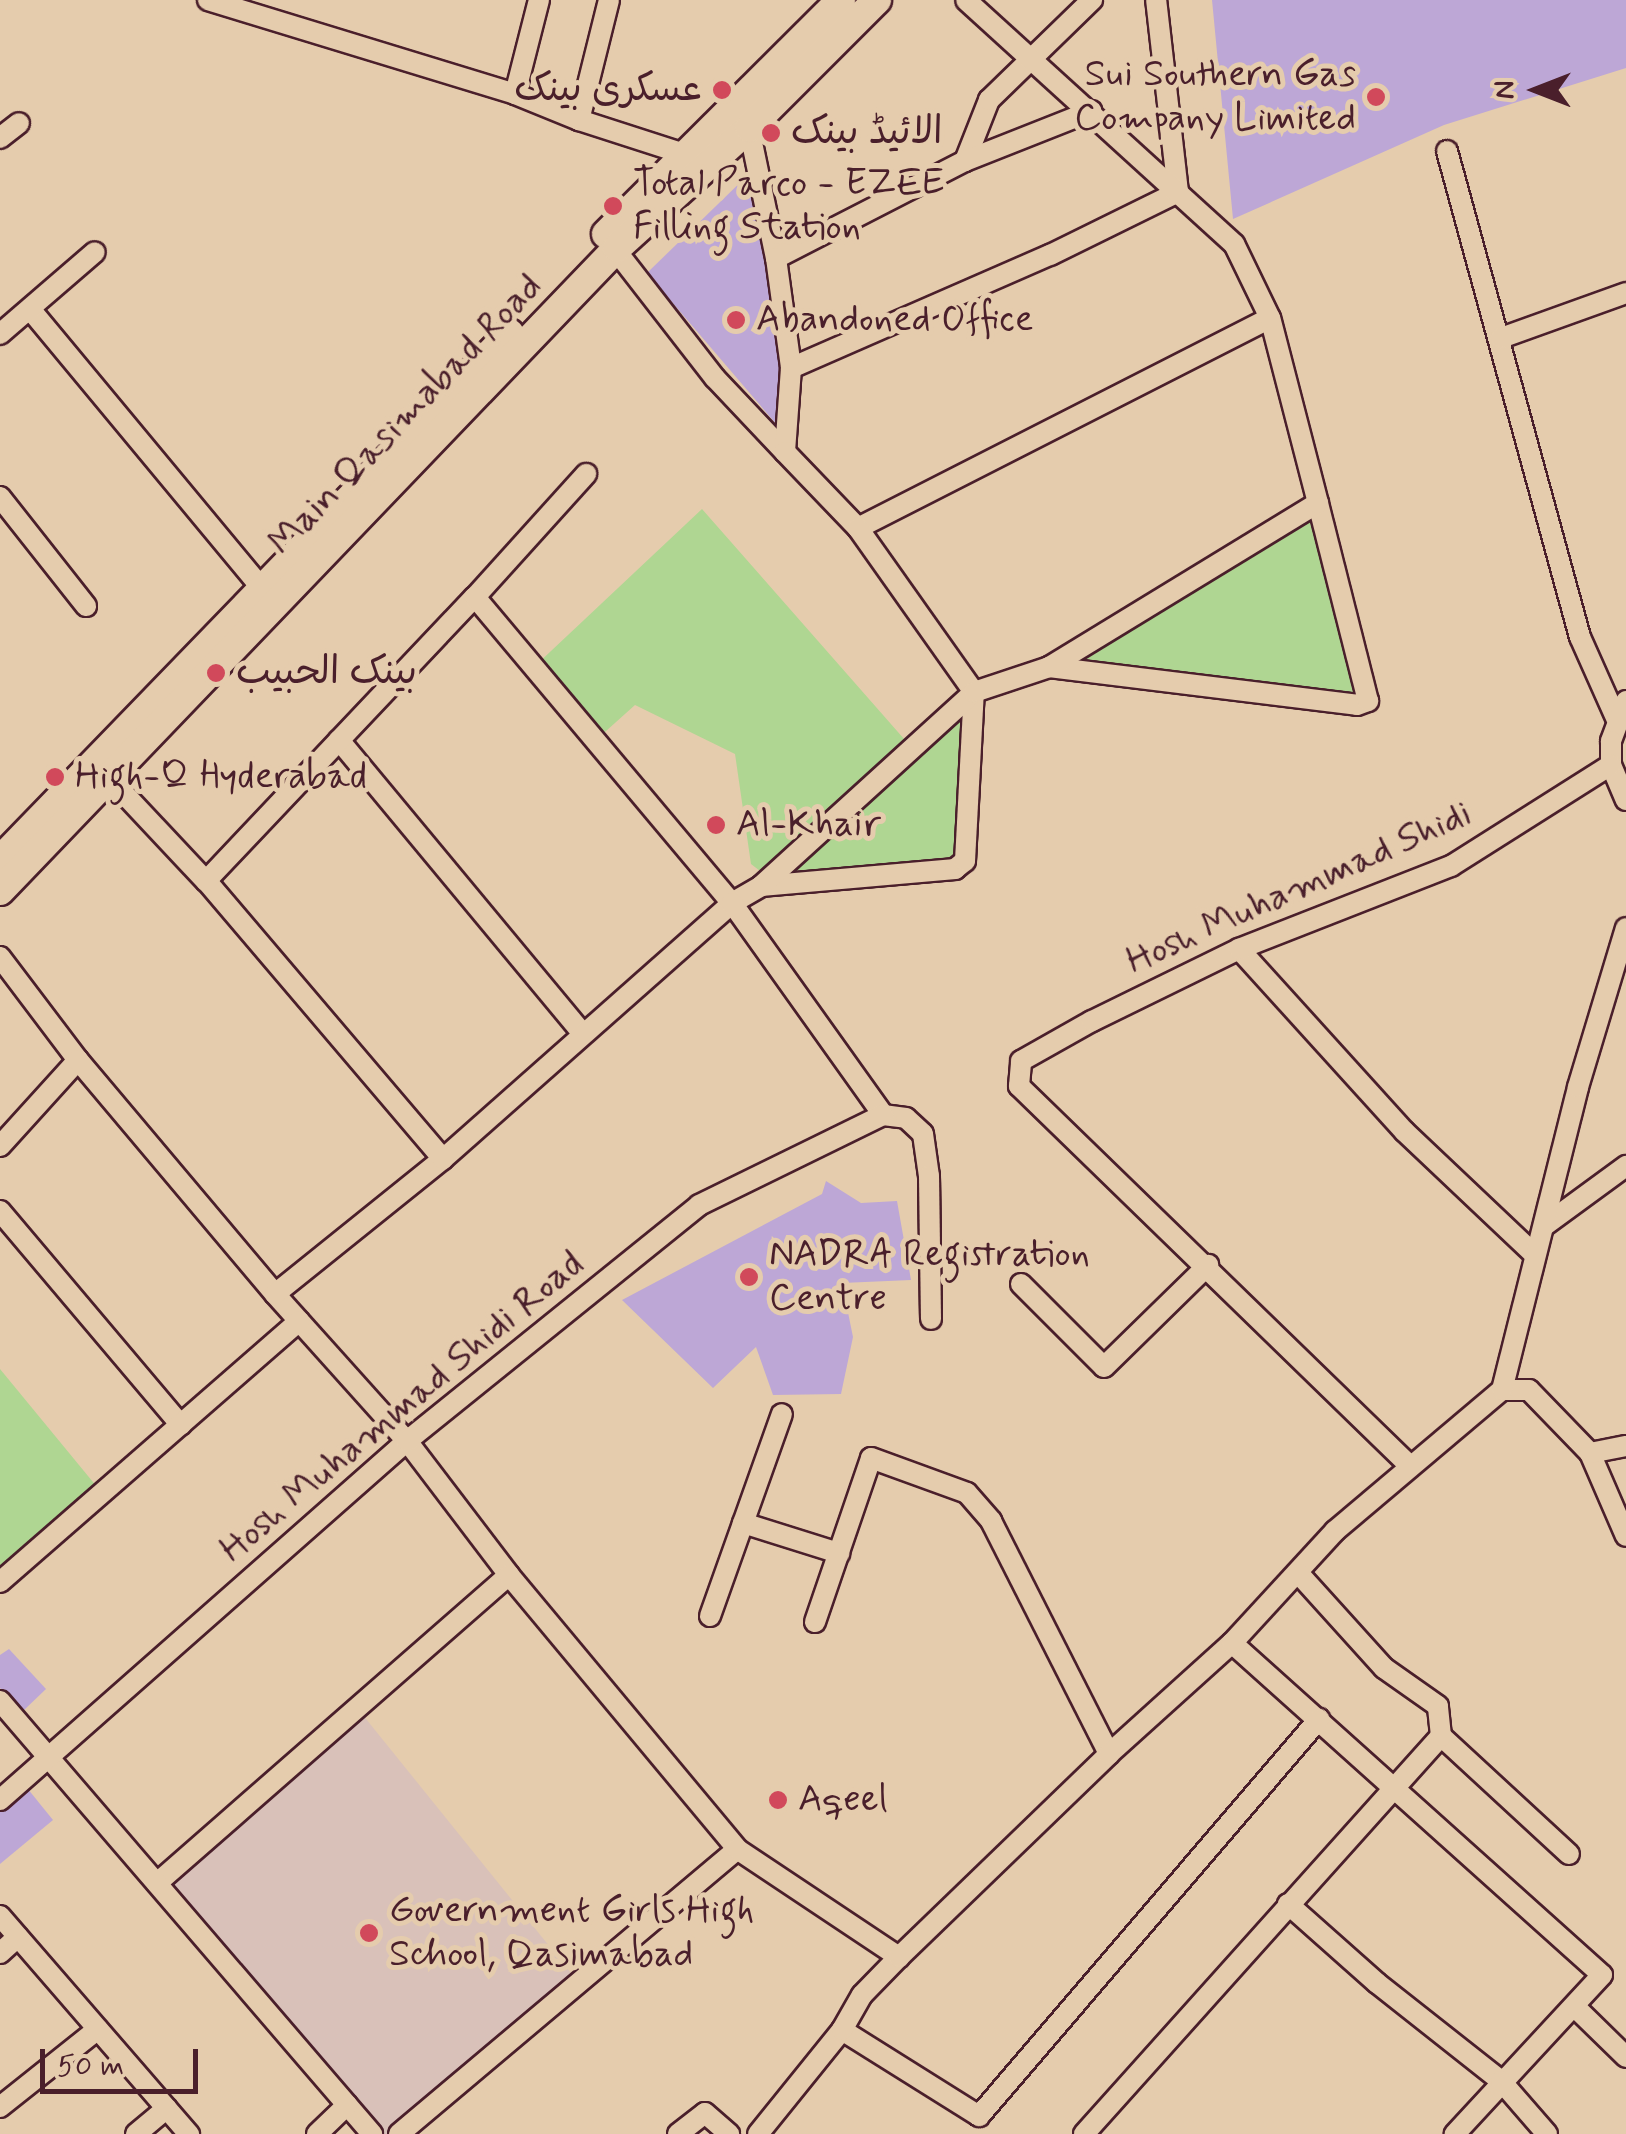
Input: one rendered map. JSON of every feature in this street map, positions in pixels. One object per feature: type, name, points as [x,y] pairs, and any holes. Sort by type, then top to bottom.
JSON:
[{"type":"main road","name":"Main Qasimabad Road","points":[[0,860],[262,588],[694,161],[841,0]]},
{"type":"main road","name":"Main Qasimabad Road","points":[[694,161],[748,128],[877,0]]},
{"type":"main road","name":"Main Qasimabad Road","points":[[0,890],[111,780],[610,242]]},
{"type":"street","points":[[208,0],[240,5],[515,94],[694,161]]},
{"type":"street","points":[[515,94],[539,0]]},
{"type":"street","points":[[578,120],[609,0]]},
{"type":"street","points":[[966,0],[1234,244],[1270,318],[1368,701],[1357,705],[1049,668]]},
{"type":"street","points":[[965,160],[989,100],[1092,0]]},
{"type":"street","points":[[1156,0],[1178,192]]},
{"type":"street","points":[[776,258],[965,160],[1090,111]]},
{"type":"street","points":[[0,138],[18,123]]},
{"type":"street","points":[[748,128],[776,258],[791,368],[786,452]]},
{"type":"street","points":[[1447,151],[1580,636],[1621,709],[1611,765],[1626,800]]},
{"type":"street","points":[[791,368],[1050,255],[1178,192]]},
{"type":"street","points":[[610,242],[715,378],[858,528],[974,692],[963,867],[761,886]]},
{"type":"street","points":[[0,334],[96,252]]},
{"type":"street","points":[[1501,338],[1626,293]]},
{"type":"street","points":[[30,309],[262,588]]},
{"type":"street","points":[[858,528],[1270,318]]},
{"type":"street","points":[[206,881],[586,474]]},
{"type":"street","points":[[0,497],[86,606]]},
{"type":"street","points":[[275,1294],[443,1159],[732,903],[761,886],[974,692],[1049,668],[1318,504]]},
{"type":"street","points":[[475,597],[732,903],[883,1115],[906,1118],[924,1134],[929,1176],[932,1320]]},
{"type":"street","points":[[339,740],[582,1033]]},
{"type":"street","name":"Hosh Muhammad Shidi","points":[[1208,1264],[1019,1086],[1021,1061],[1092,1020],[1239,950],[1451,866],[1611,765]]},
{"type":"street","points":[[111,780],[206,881],[443,1159]]},
{"type":"street","points":[[758,2134],[842,2030],[862,1995],[899,1957],[1109,1754],[1232,1644],[1335,1531],[1502,1390],[1578,1087],[1626,928]]},
{"type":"street","points":[[1239,950],[1404,1130],[1535,1255]]},
{"type":"street","points":[[0,957],[78,1060],[275,1294],[407,1441],[509,1574],[737,1849],[899,1957]]},
{"type":"street","points":[[0,1146],[78,1060]]},
{"type":"street","name":"Hosh Muhammad Shidi Road","points":[[0,1800],[407,1441],[699,1204],[883,1115]]},
{"type":"street","points":[[1544,1226],[1626,1166]]},
{"type":"street","points":[[0,1210],[181,1425]]},
{"type":"street","points":[[1021,1284],[1104,1367],[1208,1264],[1409,1465]]},
{"type":"street","points":[[0,1582],[299,1321]]},
{"type":"street","points":[[1502,1390],[1529,1390],[1590,1453],[1626,1536]]},
{"type":"street","points":[[710,1616],[782,1414]]},
{"type":"street","points":[[1590,1453],[1626,1446]]},
{"type":"street","points":[[815,1622],[871,1458],[966,1493],[991,1521],[1109,1754]]},
{"type":"street","points":[[743,1522],[839,1553]]},
{"type":"street","points":[[156,1883],[509,1574]]},
{"type":"street","points":[[1299,1574],[1384,1668],[1438,1706],[1441,1736],[1570,1854]]},
{"type":"street","points":[[1232,1644],[1600,1972],[1600,1979],[1576,2008],[1455,2134]]},
{"type":"street","points":[[0,1701],[372,2134]]},
{"type":"street","points":[[978,2116],[1319,1719]]},
{"type":"street","points":[[1084,2134],[1441,1736]]},
{"type":"street","points":[[399,2134],[737,1849]]},
{"type":"street","points":[[1288,1904],[1501,2082],[1547,2134]]},
{"type":"street","points":[[0,1916],[189,2134]]},
{"type":"street","points":[[0,1953],[18,1937]]},
{"type":"street","points":[[1576,2008],[1626,2057]]},
{"type":"street","points":[[0,2107],[98,2030]]},
{"type":"street","points":[[842,2030],[978,2116],[992,2134]]},
{"type":"street","points":[[317,2134],[347,2105]]},
{"type":"street","points":[[136,2134],[167,2108]]},
{"type":"street","points":[[678,2134],[705,2113],[729,2134]]},
{"type":"shaded area","name":"Government Girls High School, Qasimabad","points":[[358,1709],[579,1983],[399,2134],[372,2134],[157,1883]]},
{"type":"green space","points":[[1318,503],[1368,701],[1049,667]]},
{"type":"green space","points":[[702,509],[912,748],[974,692],[965,861],[769,878],[751,864],[735,754],[635,705],[596,740],[534,667]]},
{"type":"green space","points":[[0,1369],[102,1493],[0,1582]]},
{"type":"building","name":"Sui Southern Gas Company Limited","points":[[1212,0],[1626,0],[1626,68],[1444,125],[1233,219]]},
{"type":"building","name":"Abandoned Office","points":[[751,172],[791,368],[777,425],[647,273]]},
{"type":"building","points":[[826,1181],[861,1203],[897,1201],[911,1280],[842,1283],[853,1337],[841,1394],[773,1395],[756,1347],[713,1388],[622,1300],[822,1194]]},
{"type":"building","points":[[9,1649],[46,1689],[22,1712],[0,1688],[0,1655]]},
{"type":"building","points":[[23,1783],[53,1820],[0,1864],[0,1804]]},
{"type":"place","name":"عسکری بینک","points":[[722,90]]},
{"type":"place","name":"Sui Southern Gas Company Limited","points":[[1376,97]]},
{"type":"place","name":"الائیڈ بینک","points":[[771,133]]},
{"type":"place","name":"Total Parco - EZEE Filling Station","points":[[613,206]]},
{"type":"place","name":"Abandoned Office","points":[[736,320]]},
{"type":"place","name":"بينک الحبيب","points":[[216,673]]},
{"type":"place","name":"High-Q Hyderabad","points":[[55,777]]},
{"type":"place","name":"Al-Khair","points":[[716,825]]},
{"type":"place","name":"NADRA Registration Centre","points":[[749,1277]]},
{"type":"place","name":"Aqeel","points":[[778,1800]]},
{"type":"place","name":"Government Girls High School, Qasimabad","points":[[369,1933]]}]
